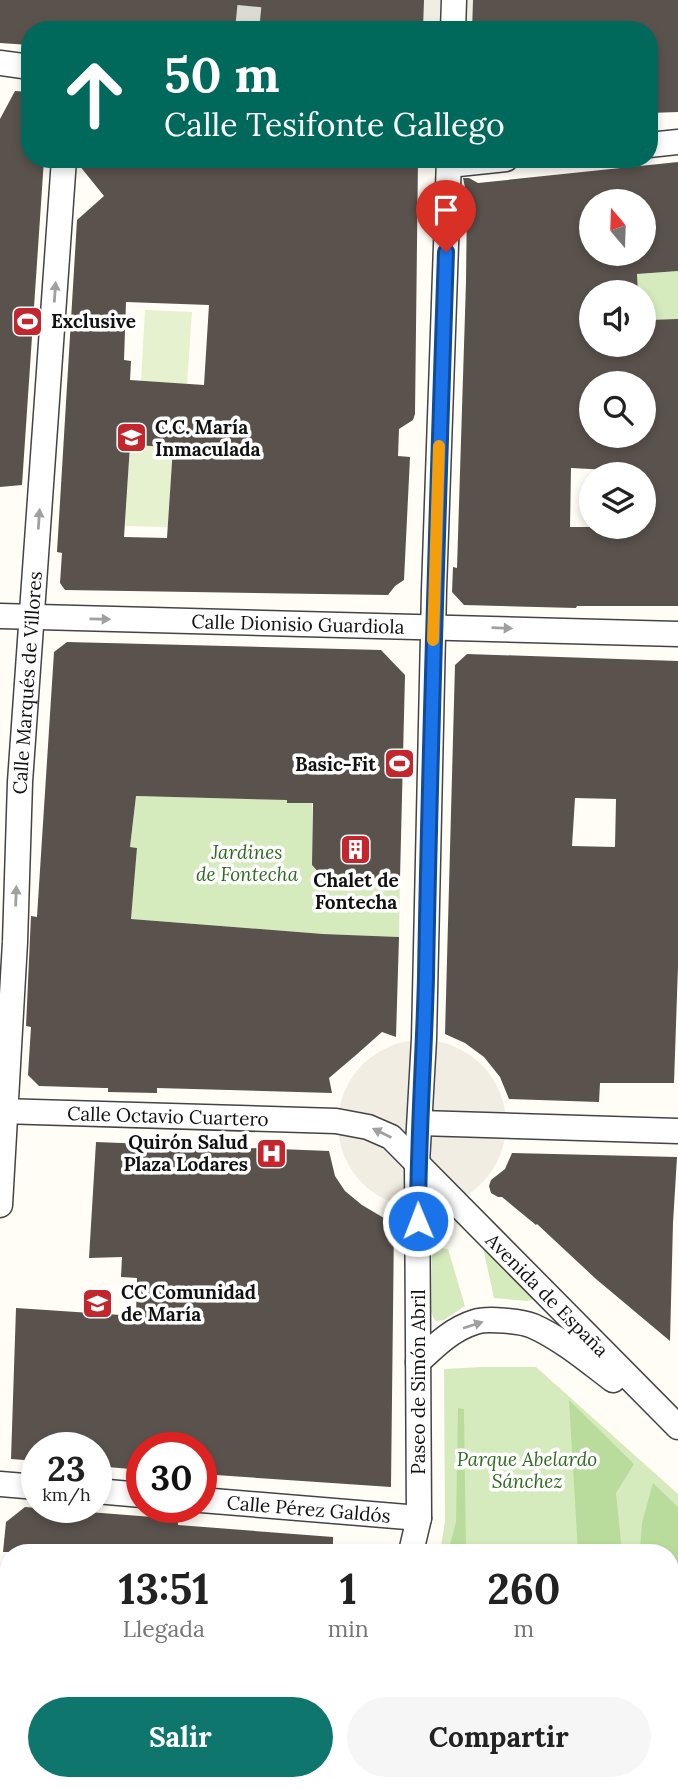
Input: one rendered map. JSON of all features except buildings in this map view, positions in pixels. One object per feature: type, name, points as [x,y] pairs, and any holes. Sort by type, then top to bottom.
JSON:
[{"type":"street","points":[[453,21],[454,0]]},
{"type":"street","points":[[658,144],[678,142]]},
{"type":"street","name":"Calle Marqués de Villores","points":[[0,1205],[10,782],[32,617],[63,168]]},
{"type":"street","name":"Paseo de Simón Abril","points":[[413,1544],[419,1518],[417,1163],[424,1039],[433,626],[449,168]]},
{"type":"street","name":"Calle Dionisio Guardiola","points":[[0,616],[678,634]]},
{"type":"street","name":"Calle Octavio Cuartero","points":[[2,1111],[336,1121],[368,1127],[391,1137],[417,1163]]},
{"type":"street","points":[[419,1123],[678,1131]]},
{"type":"street","name":"Avenida de España","points":[[417,1163],[678,1429]]},
{"type":"street","name":"Avenida de España","points":[[418,1362],[443,1338],[476,1321],[497,1320],[531,1325],[580,1355],[678,1429]]},
{"type":"street","points":[[0,1484],[21,1486]]},
{"type":"street","name":"Calle Pérez Galdós","points":[[217,1501],[419,1518]]},
{"type":"green space","points":[[678,271],[678,319],[656,319],[656,280],[637,280],[637,274]]},
{"type":"green space","points":[[145,310],[192,312],[187,384],[141,381]]},
{"type":"green space","points":[[130,445],[173,447],[168,527],[125,526]]},
{"type":"green space","name":"Jardines de Fontecha","points":[[136,796],[312,803],[312,865],[317,875],[329,875],[330,868],[364,878],[400,878],[399,937],[131,919],[137,848],[130,847]]},
{"type":"green space","points":[[482,1243],[531,1292],[534,1299],[527,1301],[494,1298]]},
{"type":"green space","points":[[432,1247],[448,1249],[465,1306],[444,1320],[435,1321],[431,1312]]},
{"type":"green space","name":"Parque Abelardo Sánchez","points":[[536,1367],[678,1494],[678,1544],[441,1544],[445,1521],[444,1369]]},
{"type":"green space","points":[[569,1400],[634,1464],[616,1493],[621,1544],[578,1544]]},
{"type":"green space","points":[[458,1408],[464,1409],[466,1544],[450,1544],[456,1522]]},
{"type":"green space","points":[[653,1483],[678,1507],[678,1544],[640,1544],[642,1523]]},
{"type":"shaded area","points":[[424,0],[473,0],[472,21],[423,21]]},
{"type":"shaded area","points":[[422,1040],[454,1046],[482,1064],[500,1092],[506,1124],[500,1156],[482,1184],[454,1202],[422,1208],[390,1202],[362,1184],[344,1156],[338,1124],[344,1092],[362,1064],[390,1046]]},
{"type":"tunnel","points":[[248,21],[250,0]]},
{"type":"slow traffic","points":[[433,640],[439,446]]},
{"type":"place","name":"Exclusive","points":[[28,321]]},
{"type":"place","name":"C.C. María Inmaculada","points":[[132,438]]},
{"type":"place","name":"Basic-Fit","points":[[399,764]]},
{"type":"place","name":"Chalet de Fontecha","points":[[356,849]]},
{"type":"place","name":"Quirón Salud Plaza Lodares","points":[[271,1153]]},
{"type":"place","name":"CC Comunidad de María","points":[[98,1303]]},
{"type":"route","points":[[418,1221],[417,1163],[424,1039],[433,626],[446,252]]}]
